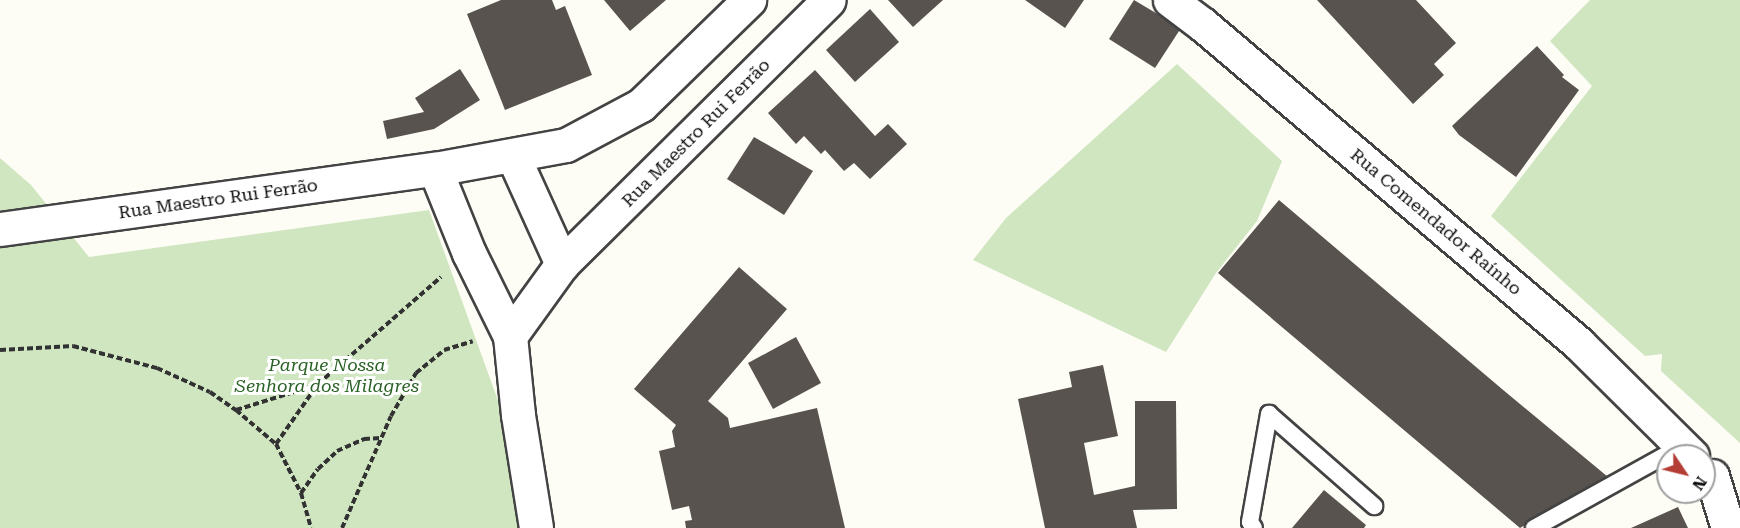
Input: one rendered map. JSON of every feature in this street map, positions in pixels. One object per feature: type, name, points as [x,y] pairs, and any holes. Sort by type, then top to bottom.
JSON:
[{"type":"street","name":"Rua Maestro Rui Ferrão","points":[[0,229],[435,169],[566,145],[641,105],[749,0]]},
{"type":"street","name":"Rua Maestro Rui Ferrão","points":[[510,336],[562,264],[829,0]]},
{"type":"street","name":"Rua Comendador Raínho","points":[[1170,0],[1202,24],[1579,344],[1680,444]]},
{"type":"street","points":[[513,156],[562,264]]},
{"type":"street","points":[[435,169],[468,253],[510,336],[518,415],[536,528]]},
{"type":"street","name":"Rua Comendador Raínho","points":[[1716,476],[1740,496]]},
{"type":"street","name":"Rua Comendador Raínho","points":[[1716,502],[1728,528]]},
{"type":"lane","points":[[1254,528],[1250,522],[1269,414],[1374,506]]},
{"type":"lane","points":[[1534,528],[1656,478]]},
{"type":"path","points":[[276,444],[318,384],[468,253]]},
{"type":"path","points":[[342,528],[402,393],[430,360],[459,344],[510,336]]},
{"type":"path","points":[[0,350],[74,346],[157,368],[210,392],[236,410],[276,444],[301,493],[311,528]]},
{"type":"path","points":[[236,410],[318,384]]},
{"type":"path","points":[[301,493],[318,469],[337,451],[364,439],[381,438]]},
{"type":"green space","points":[[1590,0],[1740,0],[1740,443],[1661,371],[1662,354],[1645,356],[1491,216],[1592,86],[1550,41]]},
{"type":"green space","points":[[1177,64],[1282,161],[1257,221],[1216,273],[1166,352],[973,260],[1006,218]]},
{"type":"green space","name":"Parque Nossa Senhora dos Milagres","points":[[0,158],[31,185],[89,257],[429,210],[504,417],[521,528],[0,528]]},
{"type":"building","points":[[501,0],[552,0],[556,10],[565,6],[592,75],[505,110],[467,14]]},
{"type":"building","points":[[604,0],[666,0],[630,31]]},
{"type":"building","points":[[888,0],[943,0],[913,27]]},
{"type":"building","points":[[1025,0],[1084,0],[1065,28]]},
{"type":"building","points":[[1134,0],[1181,28],[1155,68],[1109,39]]},
{"type":"building","points":[[1317,0],[1416,0],[1456,43],[1434,64],[1444,75],[1413,104]]},
{"type":"building","points":[[870,9],[899,42],[855,82],[826,50]]},
{"type":"building","points":[[1537,46],[1564,75],[1562,77],[1579,90],[1516,177],[1459,135],[1452,126]]},
{"type":"building","points":[[460,69],[480,100],[434,129],[387,139],[383,121],[424,112],[415,98]]},
{"type":"building","points":[[815,70],[875,136],[888,124],[907,144],[870,179],[854,163],[844,171],[825,150],[821,154],[804,136],[796,144],[768,113]]},
{"type":"building","points":[[754,137],[813,171],[784,215],[727,179]]},
{"type":"building","points":[[1279,200],[1608,477],[1520,528],[1218,273]]},
{"type":"building","points":[[739,267],[787,309],[708,401],[728,418],[730,428],[817,408],[845,528],[686,528],[685,521],[692,520],[689,506],[672,510],[659,451],[675,447],[672,431],[676,425],[634,389]]},
{"type":"building","points":[[796,337],[821,383],[773,409],[748,363]]},
{"type":"building","points":[[1103,365],[1118,436],[1084,443],[1094,495],[1135,486],[1135,401],[1176,401],[1177,509],[1133,510],[1137,528],[1045,528],[1018,399],[1072,387],[1069,372]]},
{"type":"building","points":[[1324,490],[1366,525],[1364,528],[1292,528]]},
{"type":"building","points":[[1678,507],[1688,528],[1631,528]]}]
